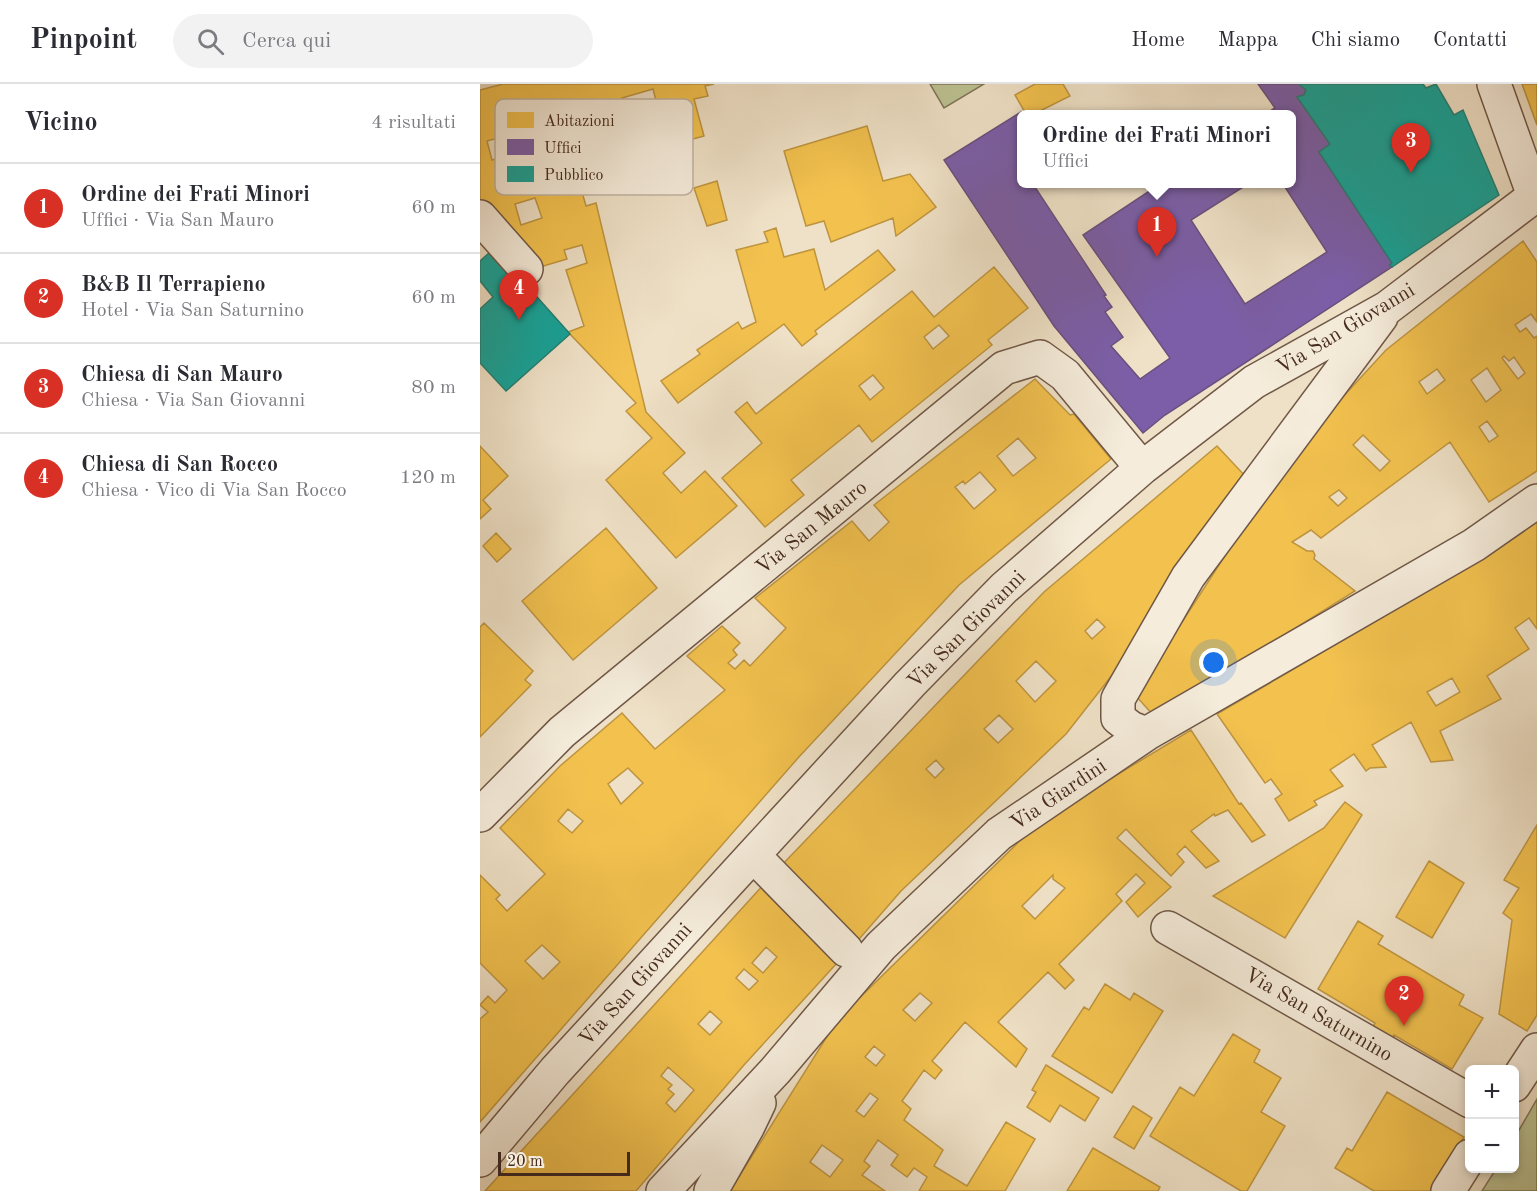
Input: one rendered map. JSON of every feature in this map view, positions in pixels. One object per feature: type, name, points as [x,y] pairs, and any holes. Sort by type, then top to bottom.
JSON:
[{"type":"street","points":[[1494,84],[1536,195]]},
{"type":"street","name":"Via San Giovanni","points":[[480,1160],[555,1071],[910,684],[1004,588],[1142,468],[1254,382],[1387,308],[1536,195]]},
{"type":"street","points":[[480,217],[526,269]]},
{"type":"street","points":[[1146,734],[1131,728],[1118,718],[1118,699],[1188,577],[1387,308]]},
{"type":"street","name":"Via San Mauro","points":[[480,815],[561,732],[1004,368],[1040,357],[1065,375],[1142,468]]},
{"type":"street","name":"Via Giardini","points":[[663,1191],[775,1071],[881,946],[999,834],[1146,734],[1474,544],[1537,501]]},
{"type":"street","points":[[753,855],[846,950]]},
{"type":"street","name":"Via San Saturnino","points":[[1168,928],[1465,1098]]},
{"type":"street","points":[[1519,1078],[1537,1050]]},
{"type":"street","points":[[711,1191],[748,1126],[775,1071]]},
{"type":"street","points":[[1448,1191],[1465,1164]]},
{"type":"green space","points":[[930,84],[984,84],[944,108]]},
{"type":"green space","points":[[1537,1099],[1537,1191],[1482,1191],[1493,1173],[1519,1173],[1519,1130]]},
{"type":"building: Abitazioni","points":[[503,84],[714,84],[705,86],[708,96],[694,99],[704,136],[693,139],[693,99],[656,99],[653,89],[622,99],[495,99],[495,139],[487,141],[492,160],[495,159],[495,195],[583,195],[586,206],[596,203],[646,412],[685,453],[663,473],[681,493],[705,471],[737,506],[676,558],[606,480],[652,438],[626,411],[636,403],[568,332],[584,326],[566,270],[587,263],[582,245],[564,250],[567,259],[537,268],[480,205],[480,90]],"holes":[[[535,198],[542,218],[521,225],[515,204]]]},
{"type":"building: Abitazioni","points":[[1035,84],[1063,84],[1070,96],[1042,110],[1024,110],[1015,95]]},
{"type":"building: Abitazioni","points":[[1522,84],[1537,84],[1537,125]]},
{"type":"building: Abitazioni","points":[[867,126],[883,181],[910,174],[936,207],[896,236],[893,218],[831,242],[824,221],[806,226],[784,151]]},
{"type":"building: Abitazioni","points":[[717,181],[727,220],[707,226],[694,188]]},
{"type":"building: Abitazioni","points":[[776,228],[784,257],[814,249],[825,290],[878,250],[895,270],[815,331],[817,334],[802,346],[784,324],[678,403],[661,381],[700,354],[697,350],[738,322],[742,329],[756,322],[736,250],[768,242],[764,232]]},
{"type":"building: Abitazioni","points":[[1523,241],[1537,262],[1537,322],[1531,314],[1515,325],[1520,332],[1526,328],[1534,338],[1537,336],[1537,471],[1489,502],[1450,442],[1321,538],[1311,530],[1292,542],[1307,551],[1313,551],[1314,559],[1355,591],[1154,716],[1135,695],[1272,483],[1307,436],[1386,350]],"holes":[[[1504,356],[1509,361],[1514,357],[1525,373],[1518,379],[1502,358]],[[1487,368],[1501,390],[1486,402],[1471,380]],[[1437,369],[1445,380],[1427,394],[1419,382]],[[1487,421],[1498,436],[1489,442],[1479,427]],[[1363,435],[1390,461],[1380,471],[1353,445]],[[1339,490],[1347,498],[1338,506],[1329,497]]]},
{"type":"building: Abitazioni","points":[[994,267],[1028,308],[988,340],[992,345],[872,442],[859,425],[791,480],[804,495],[765,527],[722,478],[762,443],[735,412],[747,402],[756,414],[912,291],[934,317]],"holes":[[[939,325],[949,336],[933,349],[924,337]],[[873,375],[884,388],[870,400],[859,386]]]},
{"type":"building: Abitazioni","points":[[1035,379],[1070,415],[1074,414],[1111,459],[959,585],[798,758],[480,1122],[480,1019],[488,1012],[480,1005],[488,996],[495,1003],[507,990],[480,963],[480,875],[500,895],[496,899],[507,911],[545,874],[500,828],[560,766],[622,713],[655,749],[725,690],[687,656],[722,626],[740,643],[733,650],[737,655],[728,663],[735,669],[744,660],[750,666],[786,628],[755,598],[852,521],[869,541],[889,522],[874,505]],"holes":[[[1018,438],[1036,458],[1013,476],[997,456]],[[980,472],[996,490],[974,509],[955,487],[963,481],[965,484]],[[628,768],[643,783],[621,804],[608,784]],[[568,809],[583,821],[572,833],[558,821]],[[542,945],[560,962],[543,979],[525,961]]]},
{"type":"building: Abitazioni","points":[[480,446],[508,476],[483,500],[491,509],[480,519]]},
{"type":"building: Abitazioni","points":[[1217,446],[1247,478],[1120,665],[1066,734],[901,891],[854,945],[780,867],[1044,592]],"holes":[[[1097,619],[1105,627],[1092,639],[1085,631]],[[1036,661],[1056,681],[1035,702],[1016,681]],[[999,715],[1013,729],[998,743],[984,729]],[[936,760],[944,769],[935,778],[926,769]]]},
{"type":"building: Abitazioni","points":[[1537,522],[1537,629],[1529,618],[1515,628],[1529,649],[1487,676],[1501,699],[1440,731],[1453,760],[1431,762],[1411,722],[1372,745],[1386,767],[1370,768],[1366,771],[1354,754],[1330,770],[1343,786],[1314,801],[1317,805],[1289,821],[1275,799],[1282,794],[1271,779],[1265,783],[1217,714],[1487,556]],"holes":[[[1452,678],[1460,692],[1436,706],[1427,692]]]},
{"type":"building: Abitazioni","points":[[606,528],[657,588],[573,660],[522,601]]},
{"type":"building: Abitazioni","points":[[496,533],[511,549],[497,562],[483,546]]},
{"type":"building: Abitazioni","points":[[484,623],[533,671],[525,680],[531,685],[480,737],[480,627]]},
{"type":"building: Abitazioni","points":[[1191,730],[1239,804],[1241,803],[1265,835],[1252,842],[1228,810],[1215,816],[1214,814],[1191,831],[1219,861],[1206,868],[1185,846],[1177,854],[1184,862],[1171,876],[1126,829],[1117,838],[1171,887],[1138,917],[1126,902],[1145,883],[1136,874],[1116,894],[1122,901],[1059,964],[1074,980],[1065,989],[1048,972],[998,1022],[1027,1049],[1016,1067],[965,1022],[932,1061],[942,1070],[935,1079],[924,1070],[902,1101],[911,1109],[904,1120],[943,1150],[934,1166],[967,1186],[1006,1122],[1035,1139],[1005,1191],[919,1191],[927,1177],[914,1168],[907,1177],[891,1165],[898,1155],[878,1140],[864,1161],[870,1166],[862,1175],[885,1191],[730,1191],[838,1019],[1039,822]],"holes":[[[1053,875],[1053,879],[1065,888],[1035,919],[1022,906]],[[920,993],[932,1003],[915,1021],[903,1010]],[[874,1046],[885,1055],[876,1066],[865,1057]],[[870,1093],[878,1099],[864,1117],[856,1111]],[[822,1145],[843,1160],[830,1177],[810,1162]]]},
{"type":"building: Abitazioni","points":[[1345,802],[1362,815],[1285,938],[1213,896],[1324,828]]},
{"type":"building: Abitazioni","points":[[1537,825],[1537,1015],[1527,1031],[1499,1014],[1512,920],[1503,913],[1519,888],[1504,880]]},
{"type":"building: Abitazioni","points":[[1429,861],[1464,883],[1432,938],[1396,917]]},
{"type":"building: Abitazioni","points":[[765,883],[837,963],[744,1065],[636,1191],[485,1191]],"holes":[[[766,947],[777,957],[763,973],[752,963]],[[744,969],[758,981],[749,990],[736,978]],[[710,1011],[722,1022],[710,1035],[698,1024]],[[668,1067],[694,1090],[675,1112],[666,1103],[674,1094],[668,1089],[672,1085],[661,1076]]]},
{"type":"building: Abitazioni","points":[[1358,921],[1383,936],[1378,944],[1464,995],[1459,1005],[1483,1018],[1452,1069],[1394,1035],[1391,1039],[1373,1027],[1375,1023],[1318,989]]},
{"type":"building: Abitazioni","points":[[1105,984],[1130,1000],[1134,993],[1163,1011],[1112,1093],[1052,1056],[1084,1007],[1089,1010]]},
{"type":"building: Abitazioni","points":[[1233,1034],[1260,1050],[1254,1062],[1281,1078],[1261,1112],[1285,1126],[1247,1191],[1241,1191],[1150,1136],[1180,1087],[1194,1096]]},
{"type":"building: Abitazioni","points":[[1046,1065],[1099,1098],[1085,1121],[1060,1105],[1050,1122],[1027,1107],[1036,1092],[1032,1090]]},
{"type":"building: Abitazioni","points":[[1387,1092],[1464,1137],[1432,1191],[1374,1191],[1335,1168],[1347,1148],[1352,1151]]},
{"type":"building: Abitazioni","points":[[1133,1106],[1152,1118],[1134,1149],[1114,1137]]},
{"type":"building: Abitazioni","points":[[1093,1148],[1160,1187],[1158,1191],[1067,1191]]},
{"type":"building: Uffici","points":[[1258,84],[1299,84],[1306,90],[1304,95],[1297,97],[1330,144],[1319,152],[1392,263],[1390,265],[1392,267],[1165,415],[1143,433],[1054,326],[944,160],[1017,114],[1017,188],[1036,188],[1106,295],[1104,296],[1112,307],[1105,312],[1123,337],[1111,346],[1140,379],[1170,358],[1083,235],[1154,188],[1242,188],[1191,220],[1245,304],[1327,252],[1286,188],[1296,188],[1296,110],[1272,110],[1275,108]]},
{"type":"building: Pubblico","points":[[1299,84],[1423,84],[1426,88],[1436,84],[1454,115],[1463,110],[1499,195],[1392,267],[1390,265],[1392,263],[1319,152],[1330,144],[1297,97],[1304,95],[1306,90]]},
{"type":"building: Pubblico","points":[[489,253],[499,264],[504,260],[570,334],[506,391],[480,363],[480,309],[493,297],[480,281],[480,261]]},
{"type":"place","name":"Chiesa di San Mauro","points":[[1411,173]]},
{"type":"place","name":"Ordine dei Frati Minori","points":[[1157,257]]},
{"type":"place","name":"Chiesa di San Rocco","points":[[519,320]]},
{"type":"place","name":"B&B Il Terrapieno","points":[[1404,1026]]}]
